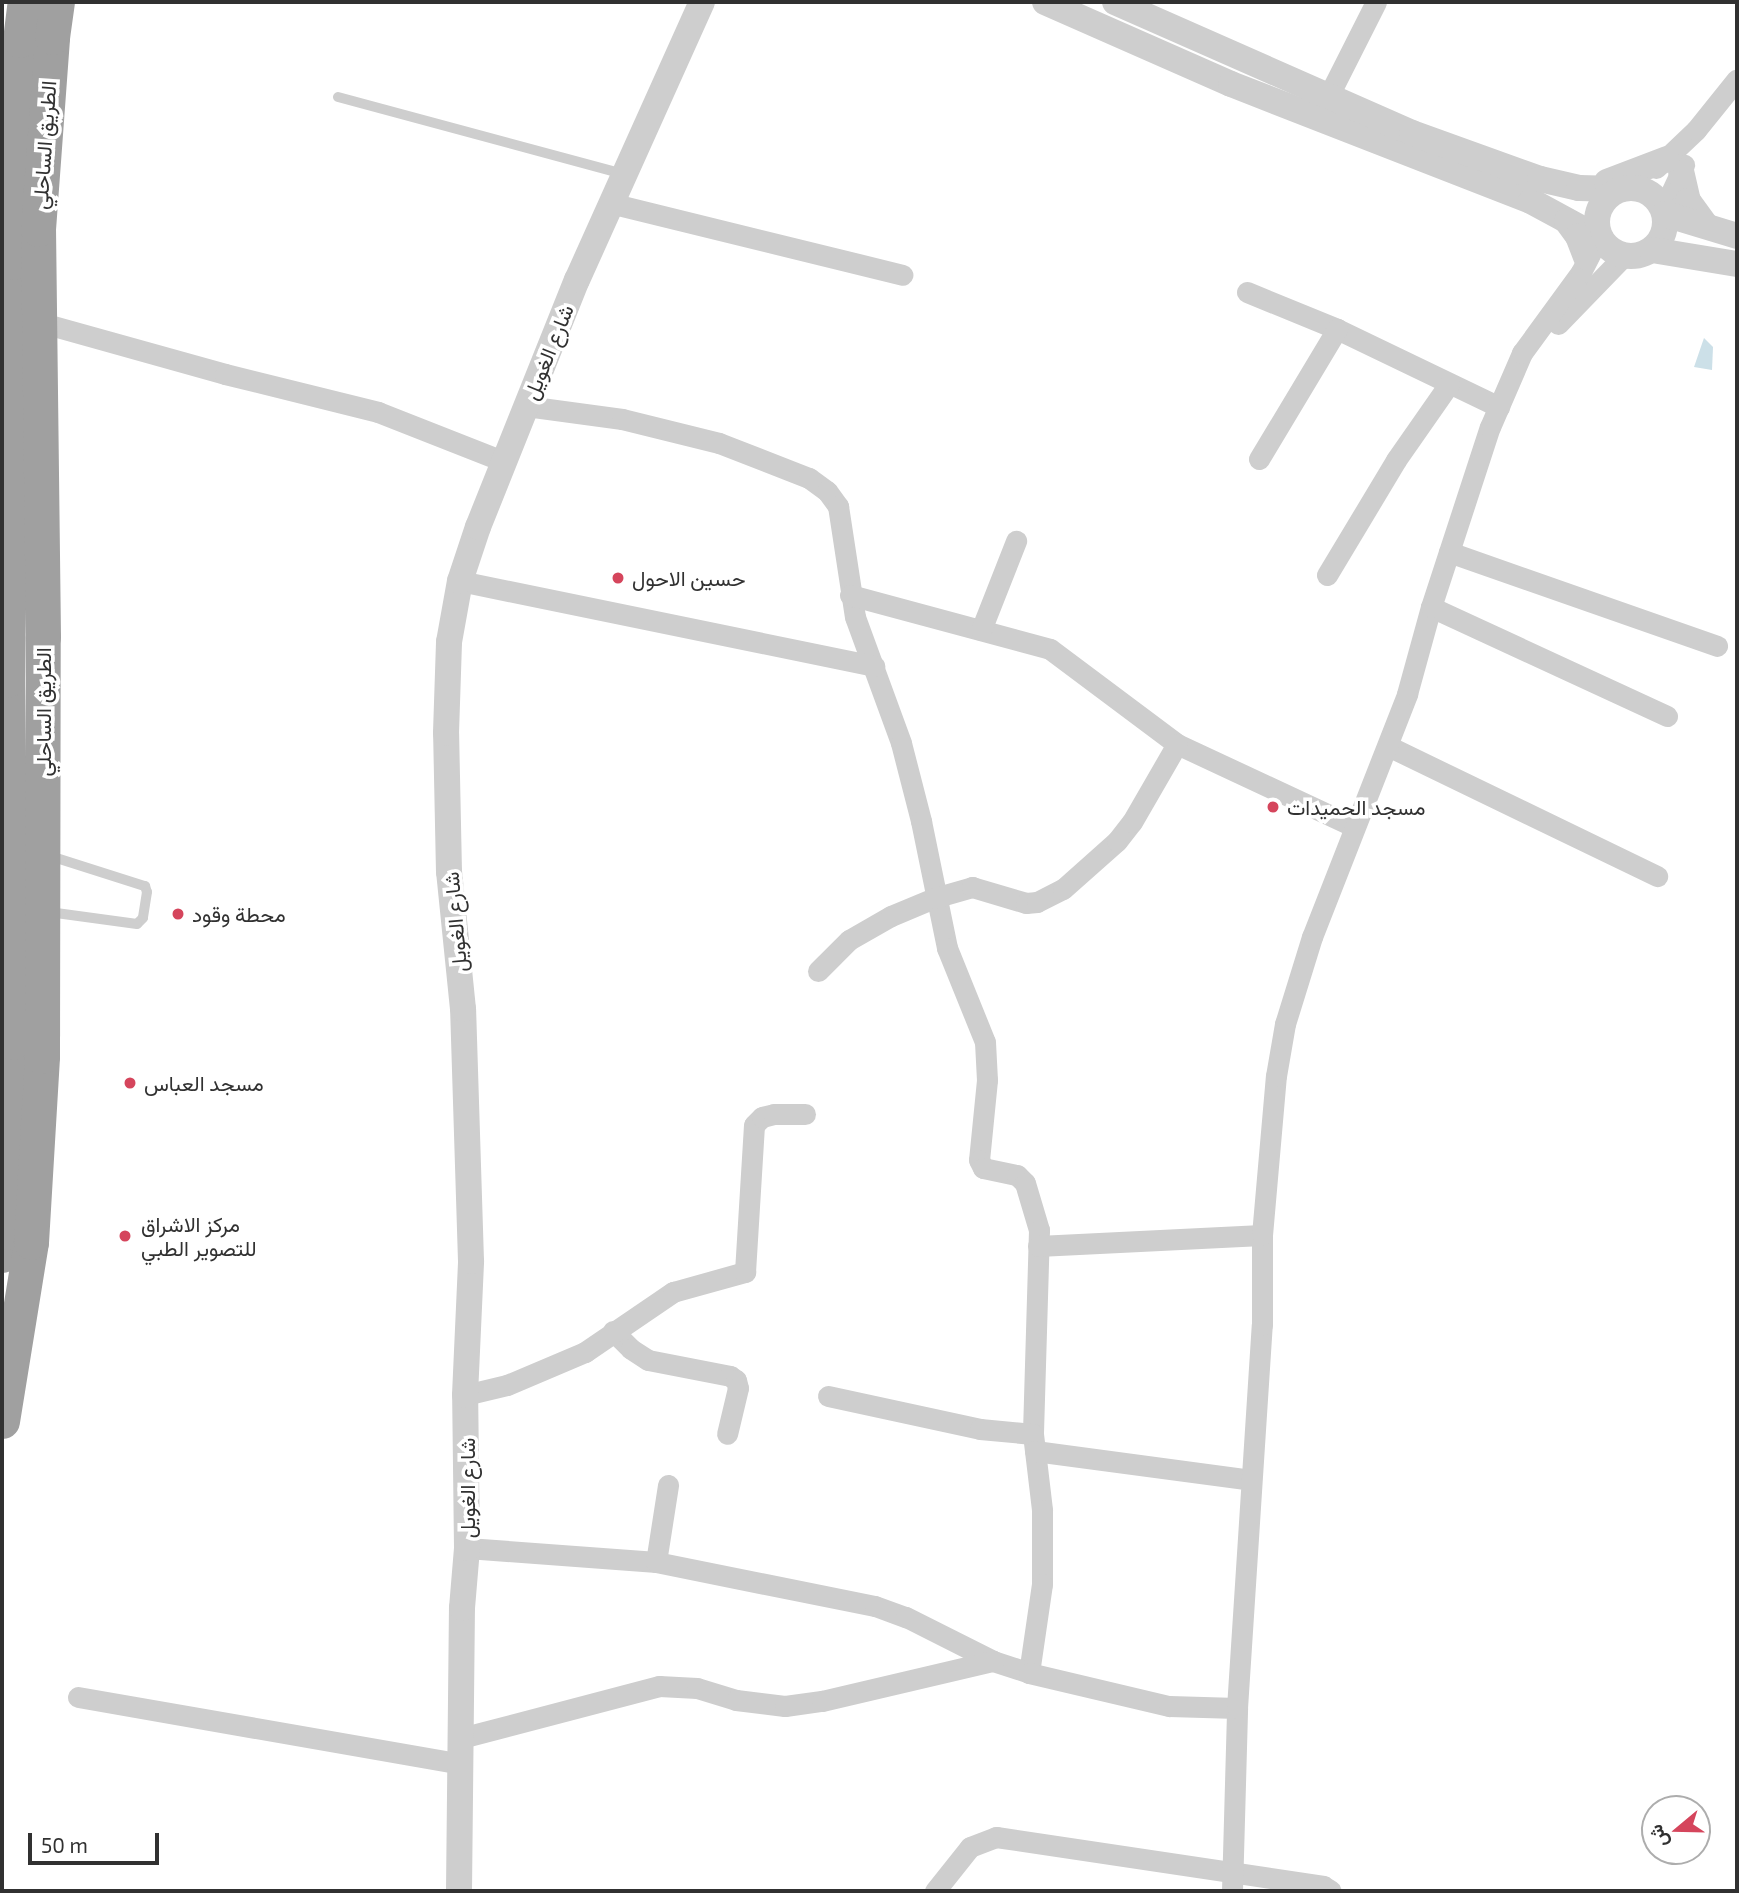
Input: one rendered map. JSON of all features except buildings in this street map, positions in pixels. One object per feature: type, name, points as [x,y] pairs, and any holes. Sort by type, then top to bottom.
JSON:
[{"type":"highway","name":"الطريق الساحلي","points":[[2,1255],[6,1231],[12,1042],[4,679],[7,260],[20,40],[25,2]]},
{"type":"highway","name":"الطريق الساحلي","points":[[2,1420],[30,1242],[42,1056],[38,229],[57,2]]},
{"type":"street","name":"شارع الغويل","points":[[458,1891],[462,1608],[467,1548],[466,1395],[471,1261],[468,1101],[449,872],[446,733],[449,642],[460,581],[478,527],[577,280],[614,204],[702,2]]},
{"type":"street","points":[[1045,2],[1242,89],[1531,201],[1564,217],[1593,248],[1625,256],[1644,254],[1652,250],[1664,234],[1664,212],[1674,165],[1731,91]]},
{"type":"street","points":[[1115,2],[1412,133],[1540,179],[1580,188],[1646,191],[1664,212],[1737,236]]},
{"type":"street","points":[[1329,95],[1376,2]]},
{"type":"street","points":[[1580,188],[1674,165]]},
{"type":"street","points":[[1232,1883],[1237,1707],[1262,1325],[1262,1235],[1276,1076],[1285,1024],[1305,958],[1353,826],[1388,746],[1407,694],[1431,607],[1477,463],[1522,353],[1581,272],[1593,248],[1603,201],[1674,165]]},
{"type":"street","points":[[1674,165],[1688,201],[1705,224]]},
{"type":"street","points":[[614,204],[902,275]]},
{"type":"street","points":[[1652,250],[1737,264]]},
{"type":"street","points":[[1515,373],[1595,284],[1625,256]]},
{"type":"street","points":[[1247,292],[1337,329],[1499,407]]},
{"type":"street","points":[[39,322],[225,374],[378,412],[505,462]]},
{"type":"street","points":[[1259,459],[1337,329]]},
{"type":"street","points":[[1327,575],[1396,460],[1449,384]]},
{"type":"street","points":[[526,406],[622,419],[719,443],[809,478],[827,491],[838,506],[850,595],[864,646],[874,666],[901,743],[919,811],[934,898],[947,948],[985,1042],[987,1080],[980,1165],[988,1170],[1017,1175],[1025,1183],[1039,1230],[1034,1442],[1042,1510],[1042,1584],[1029,1673]]},
{"type":"street","points":[[981,630],[1016,541]]},
{"type":"street","points":[[1449,552],[1717,646]]},
{"type":"street","points":[[460,581],[874,666]]},
{"type":"street","points":[[850,595],[1050,649],[1177,744],[1353,826]]},
{"type":"street","points":[[1431,607],[1667,716]]},
{"type":"street","points":[[818,971],[849,940],[891,916],[934,898],[972,887],[1026,903],[1037,902],[1063,890],[1117,841],[1132,822],[1177,744]]},
{"type":"street","points":[[1388,746],[1657,876]]},
{"type":"street","points":[[466,1395],[507,1385],[585,1352],[673,1292],[745,1272],[754,1125],[762,1117],[774,1114],[805,1114]]},
{"type":"street","points":[[1038,1246],[1262,1235]]},
{"type":"street","points":[[613,1331],[631,1349],[648,1360],[730,1376],[736,1380],[738,1388],[727,1434]]},
{"type":"street","points":[[828,1396],[1034,1442],[1251,1480]]},
{"type":"street","points":[[656,1562],[668,1485]]},
{"type":"street","points":[[467,1548],[656,1562],[875,1606],[906,1617],[993,1661],[1029,1673],[1169,1706],[1237,1707]]},
{"type":"street","points":[[461,1738],[659,1686],[697,1688],[736,1700],[785,1706],[822,1701],[993,1661]]},
{"type":"street","points":[[78,1697],[461,1765]]},
{"type":"street","points":[[935,1891],[970,1847],[996,1837],[1232,1883],[1323,1886],[1331,1891]]},
{"type":"lane","points":[[338,97],[627,175]]},
{"type":"lane","points":[[42,912],[137,923],[143,918],[147,892],[145,886],[43,853]]},
{"type":"shaded area","points":[[1704,338],[1713,347],[1712,370],[1694,367]]},
{"type":"place","name":"حسين الاحول","points":[[618,578]]},
{"type":"place","name":"مسجد الحميدات","points":[[1273,807]]},
{"type":"place","name":"محطة وقود","points":[[178,914]]},
{"type":"place","name":"مسجد العباس","points":[[130,1083]]},
{"type":"place","name":"مركز الاشراق للتصوير الطبي","points":[[125,1236]]}]
